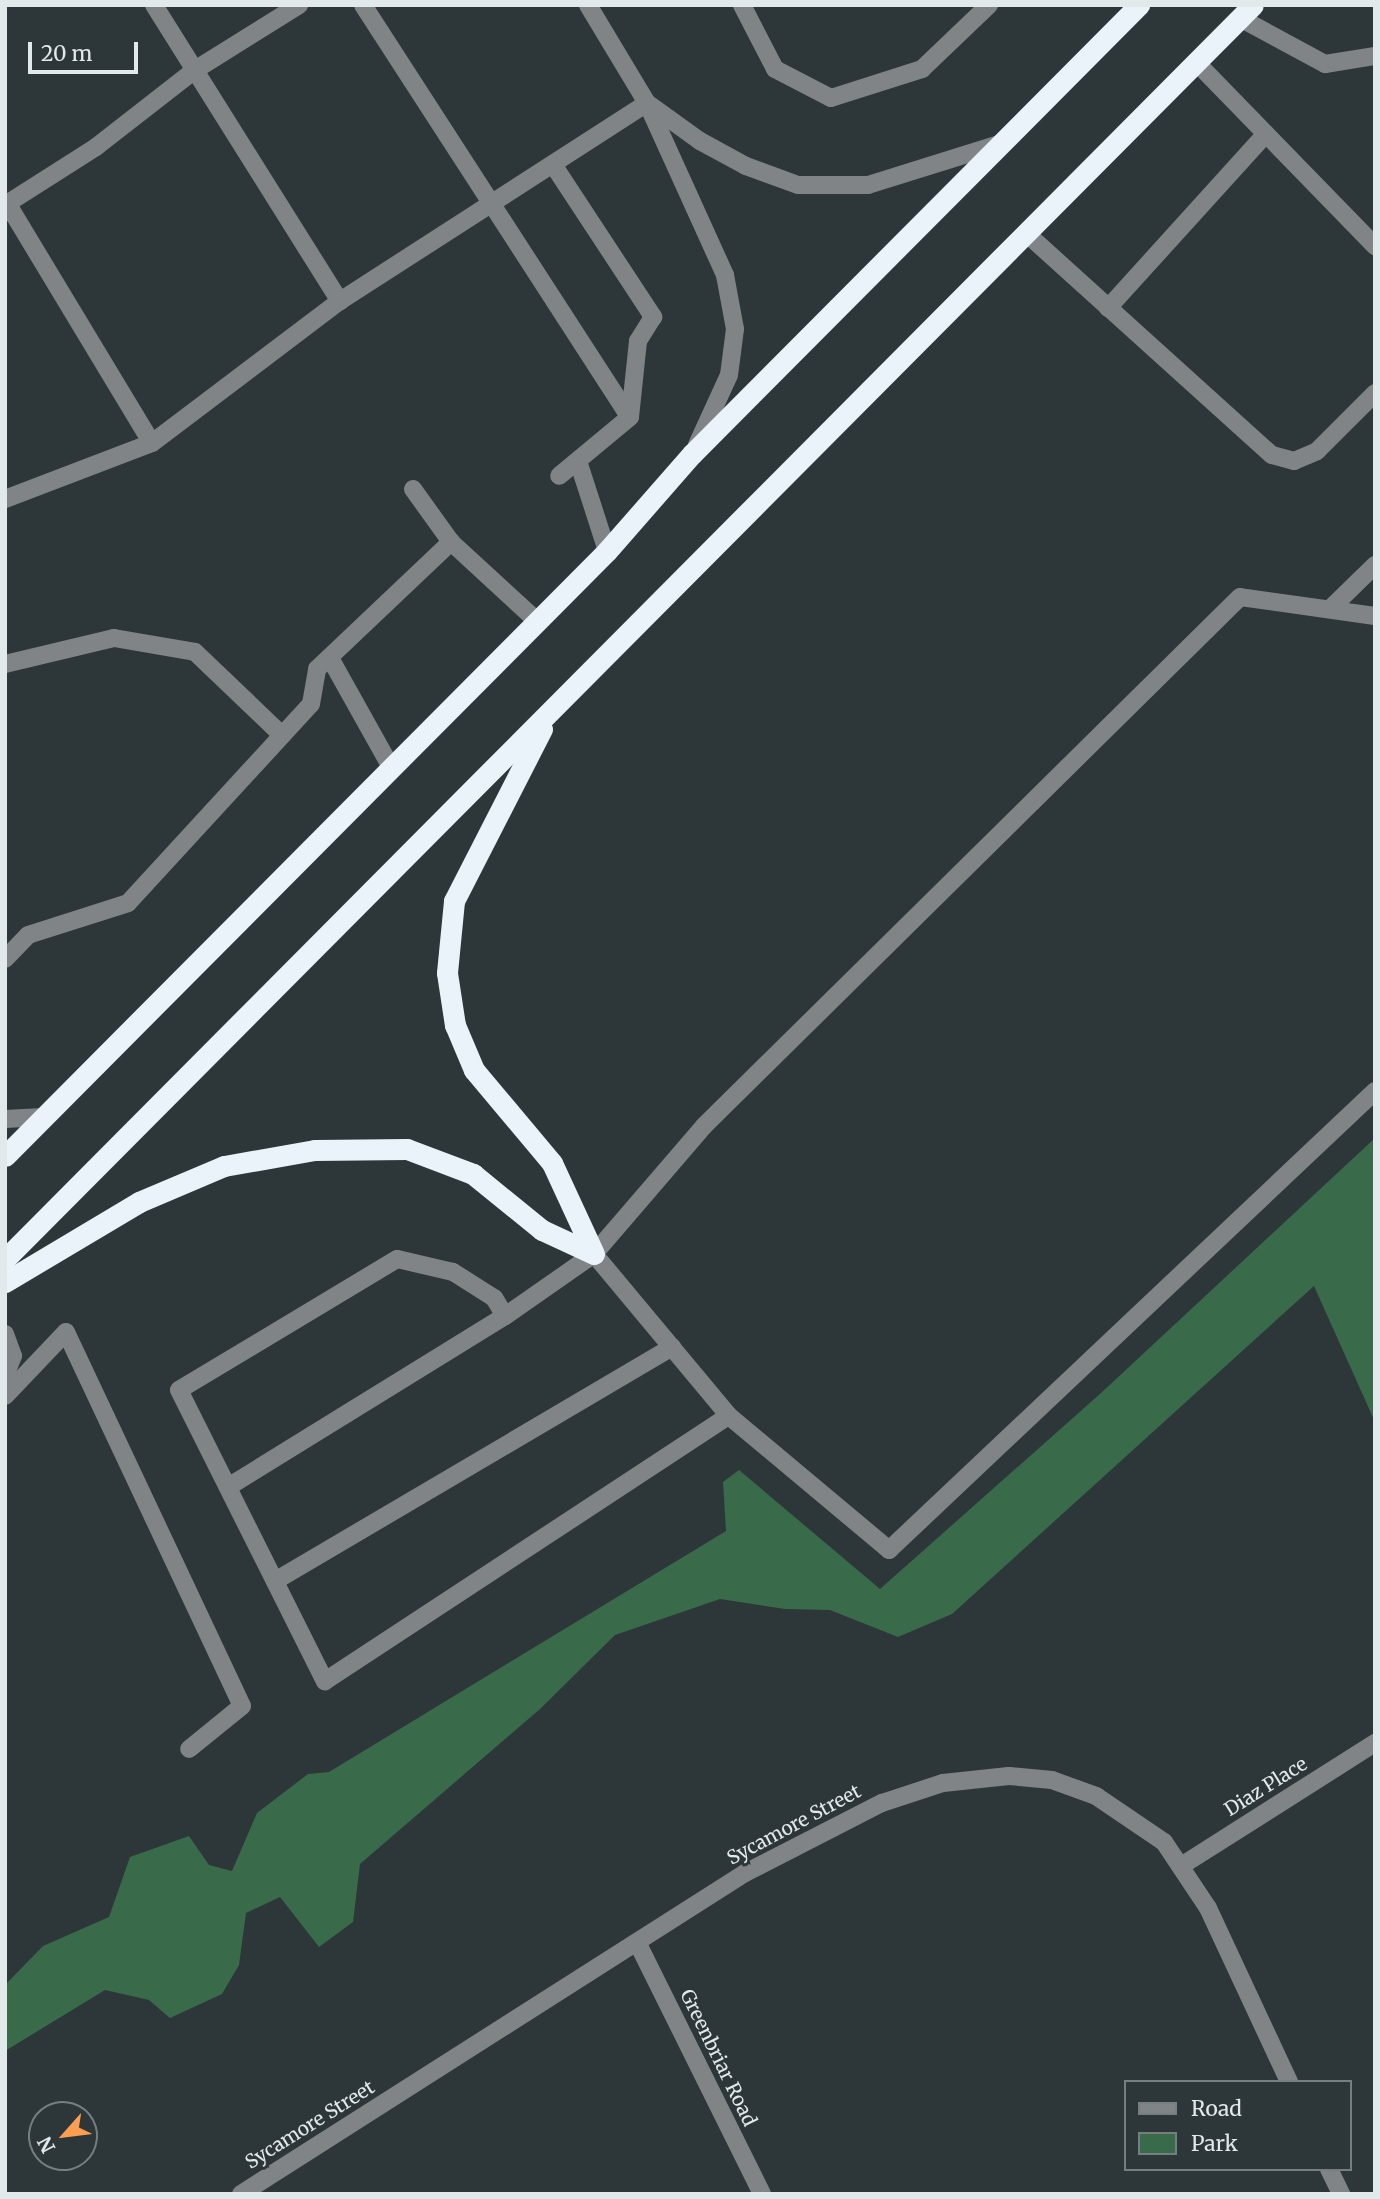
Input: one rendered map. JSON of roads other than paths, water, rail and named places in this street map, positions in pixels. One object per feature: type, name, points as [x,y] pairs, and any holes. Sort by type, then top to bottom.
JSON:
[{"type":"highway","points":[[5,1156],[607,551],[692,454],[1139,5]]},
{"type":"highway","points":[[5,1259],[1246,12]]},
{"type":"highway","points":[[553,708],[454,901],[447,973],[455,1025],[474,1070],[552,1163],[594,1254]]},
{"type":"highway","points":[[5,1282],[151,1197],[224,1167],[315,1150],[407,1149],[473,1174],[542,1230],[594,1254]]},
{"type":"street","points":[[154,5],[340,301]]},
{"type":"street","points":[[152,443],[6,204],[96,147],[195,70],[299,5]]},
{"type":"street","points":[[363,5],[490,206],[630,417]]},
{"type":"street","points":[[588,5],[647,103],[706,224],[725,275],[735,329],[729,374],[692,454]]},
{"type":"street","points":[[742,5],[775,69],[831,99],[922,69],[989,5]]},
{"type":"street","points":[[1246,12],[1325,64],[1375,56]]},
{"type":"street","points":[[1196,62],[1375,246]]},
{"type":"street","points":[[647,103],[699,141],[746,166],[798,185],[868,185],[1002,143]]},
{"type":"street","points":[[5,499],[152,443],[340,301],[554,166],[647,103]]},
{"type":"street","points":[[1108,308],[1266,134]]},
{"type":"street","points":[[554,166],[653,317],[638,341],[630,417],[559,477]]},
{"type":"street","points":[[1026,233],[1272,455],[1294,461],[1317,451],[1375,393]]},
{"type":"street","points":[[578,461],[607,551]]},
{"type":"street","points":[[413,489],[451,542],[537,621]]},
{"type":"street","points":[[5,959],[29,935],[128,903],[311,704],[317,669],[451,542]]},
{"type":"street","points":[[1331,608],[1375,565]]},
{"type":"street","points":[[228,1487],[505,1316],[594,1254],[704,1126],[1240,597],[1375,615]]},
{"type":"street","points":[[5,664],[114,638],[195,652],[282,735]]},
{"type":"street","points":[[330,658],[391,767]]},
{"type":"street","points":[[594,1254],[729,1416],[889,1550],[1375,1091]]},
{"type":"street","points":[[5,1119],[43,1118]]},
{"type":"street","points":[[505,1316],[494,1298],[453,1272],[397,1259],[179,1390],[325,1681],[729,1416]]},
{"type":"street","points":[[5,1396],[66,1332],[242,1706],[189,1749]]},
{"type":"street","points":[[5,1334],[13,1356],[5,1376]]},
{"type":"street","points":[[275,1581],[672,1347]]},
{"type":"street","name":"Diaz Place","points":[[1181,1866],[1375,1743]]},
{"type":"street","name":"Sycamore Street","points":[[241,2194],[745,1873],[882,1803],[943,1783],[1009,1776],[1052,1780],[1096,1796],[1131,1817],[1164,1842],[1208,1909],[1288,2080]]},
{"type":"street","name":"Greenbriar Road","points":[[637,1942],[762,2194]]},
{"type":"street","points":[[1330,2171],[1341,2194]]}]
